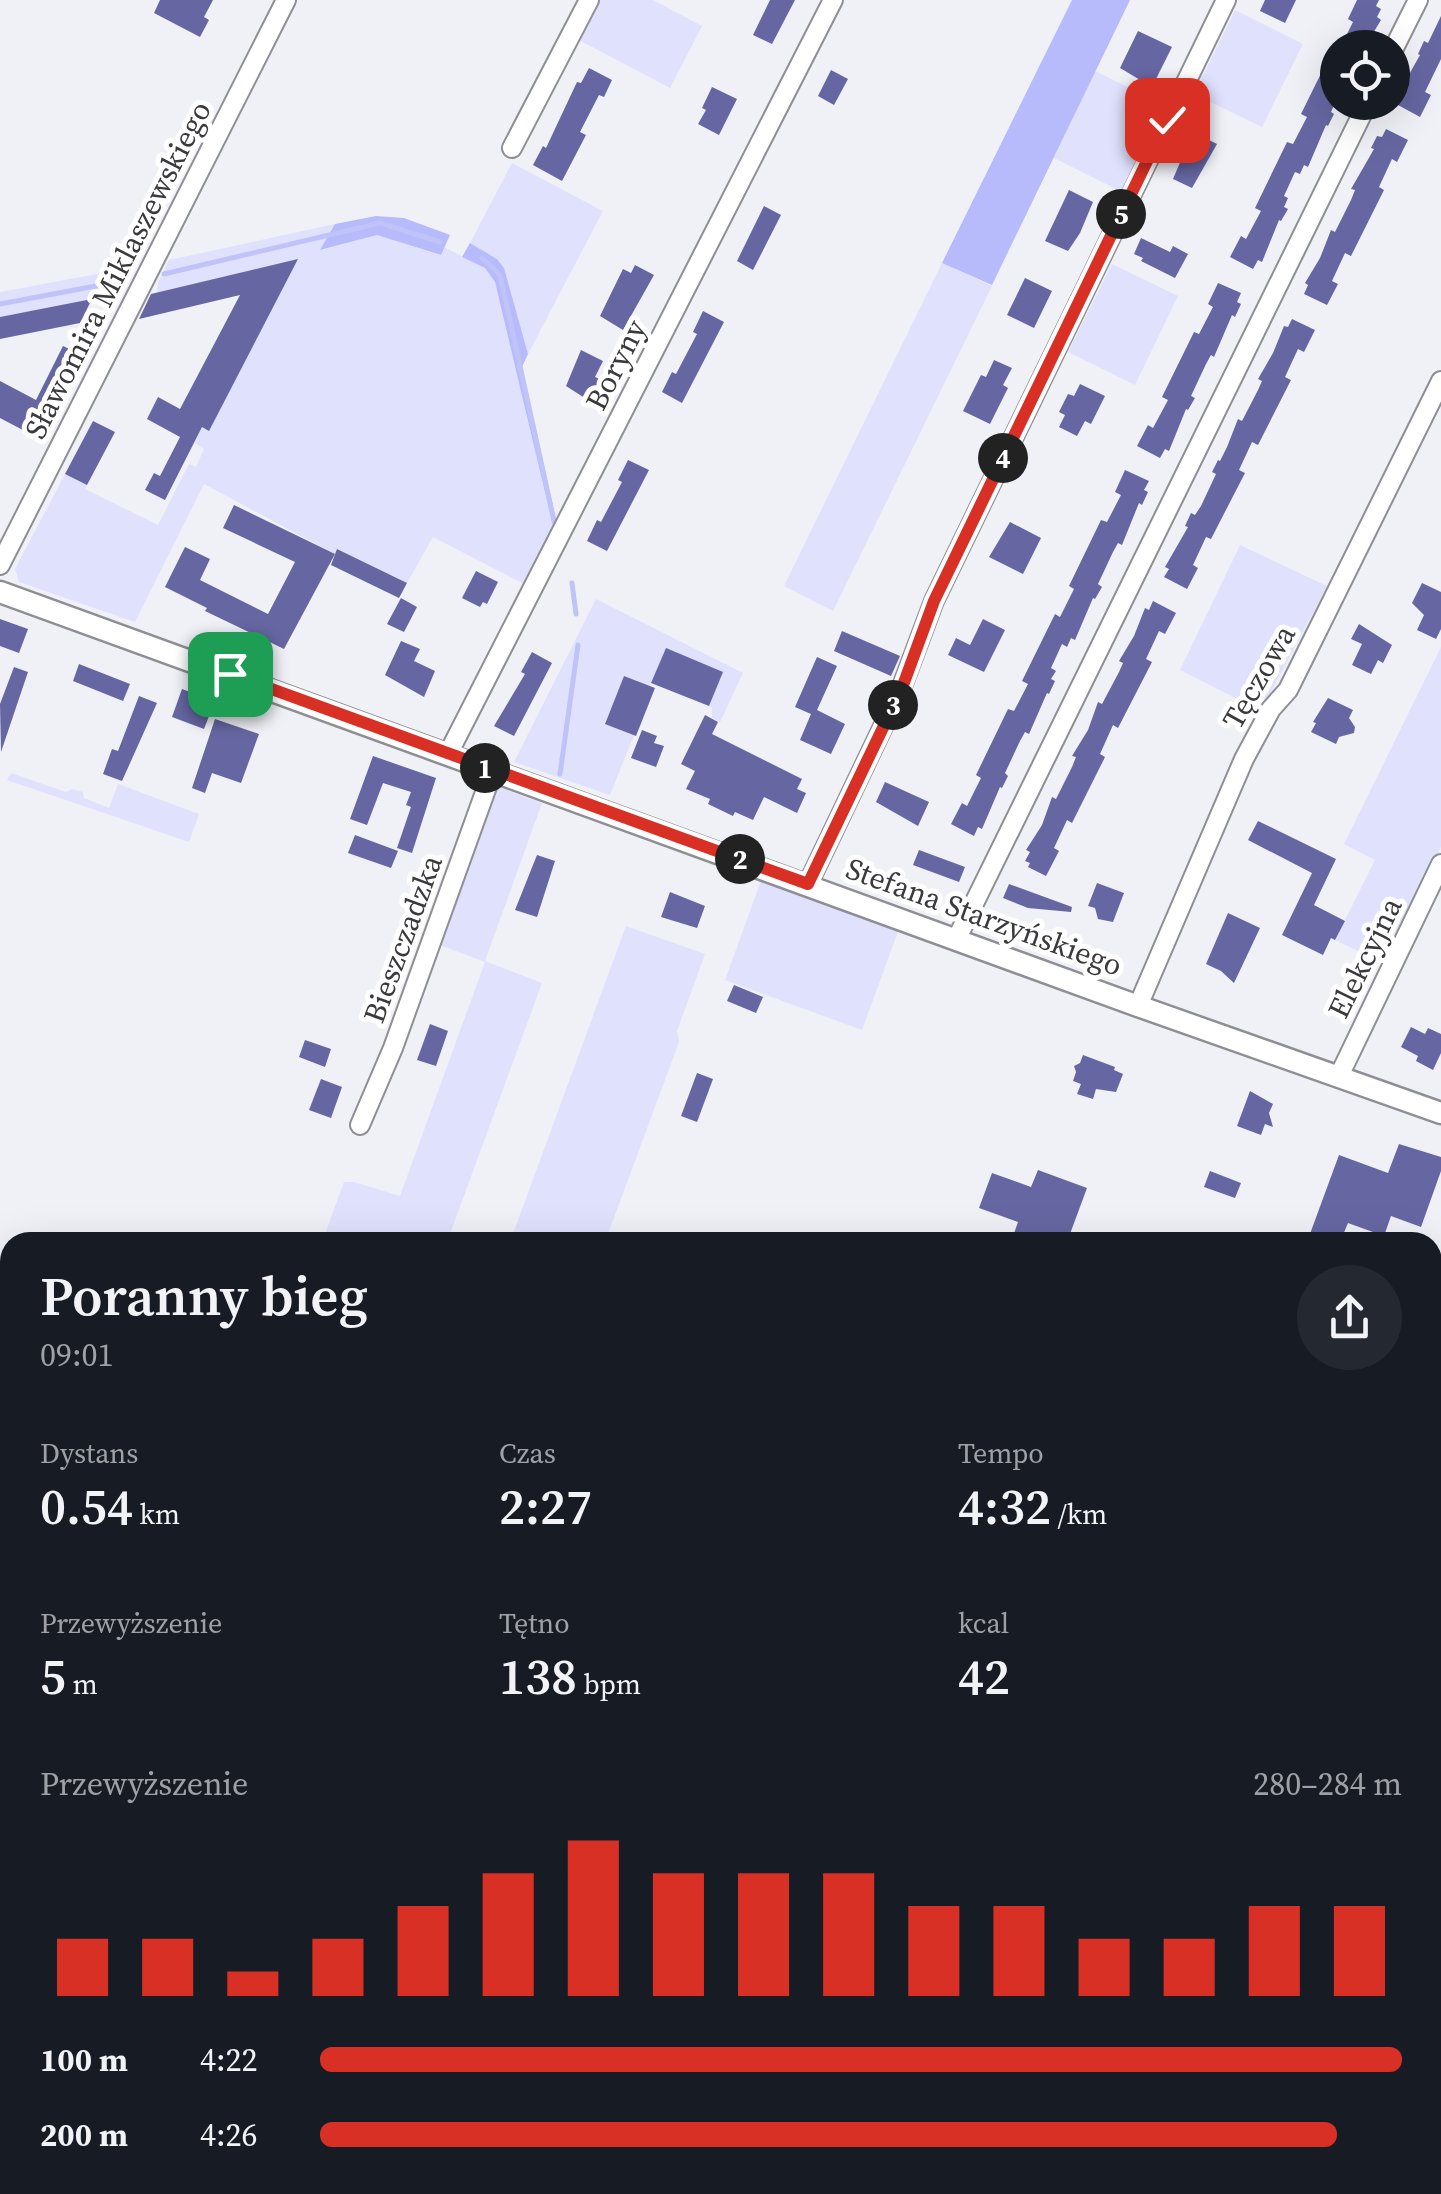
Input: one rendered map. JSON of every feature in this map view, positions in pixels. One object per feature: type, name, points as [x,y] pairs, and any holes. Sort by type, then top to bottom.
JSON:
[{"type":"street","name":"Sławomira Miklaszewskiego","points":[[0,565],[286,0]]},
{"type":"street","points":[[512,148],[589,0]]},
{"type":"street","name":"Boryny","points":[[448,754],[833,0]]},
{"type":"street","points":[[808,884],[902,688],[934,601],[1226,0]]},
{"type":"street","points":[[1403,30],[1418,0]]},
{"type":"street","points":[[957,938],[1359,120]]},
{"type":"street","name":"Tęczowa","points":[[1138,1006],[1244,759],[1270,709],[1288,690],[1441,381]]},
{"type":"street","name":"Stefana Starzyńskiego","points":[[0,592],[1441,1113]]},
{"type":"street","name":"Bieszczadzka","points":[[360,1125],[493,770]]},
{"type":"street","name":"Elekcyjna","points":[[1339,1076],[1441,864]]},
{"type":"shaded area","points":[[597,0],[653,0],[702,26],[670,88],[577,39]]},
{"type":"shaded area","points":[[1072,0],[1130,0],[992,285],[942,263]]},
{"type":"shaded area","points":[[1235,10],[1303,44],[1262,127],[1194,94]]},
{"type":"shaded area","points":[[1095,71],[1164,105],[1122,192],[1054,158]]},
{"type":"shaded area","points":[[512,163],[603,211],[528,354],[504,268],[497,259],[470,243]]},
{"type":"shaded area","points":[[376,216],[404,218],[450,235],[441,255],[377,235],[320,250],[335,224]]},
{"type":"shaded area","points":[[335,224],[322,250],[377,235],[440,255],[444,247],[485,268],[495,282],[554,530],[526,585],[433,537],[407,583],[338,549],[335,554],[204,484],[135,622],[19,582],[15,569],[65,474],[87,485],[85,489],[158,525],[189,464],[196,467],[204,449],[195,443],[202,427],[208,430],[297,260],[157,293],[169,260]]},
{"type":"shaded area","points":[[470,243],[497,259],[504,268],[528,354],[522,367],[557,524],[554,530],[495,282],[485,268],[462,257]]},
{"type":"shaded area","points":[[942,263],[992,286],[833,611],[784,586]]},
{"type":"shaded area","points":[[1112,264],[1178,296],[1135,385],[1068,352]]},
{"type":"shaded area","points":[[129,268],[113,296],[0,317],[0,292]]},
{"type":"shaded area","points":[[1240,545],[1327,586],[1261,711],[1180,670]]},
{"type":"shaded area","points":[[596,599],[743,673],[720,722],[712,718],[709,706],[722,672],[666,649],[650,686],[624,676],[605,723],[634,735],[610,795],[514,762]]},
{"type":"shaded area","points":[[1441,647],[1441,847],[1383,963],[1335,940],[1375,860],[1344,844]]},
{"type":"shaded area","points":[[11,773],[66,792],[83,792],[84,798],[109,808],[118,784],[199,814],[189,842],[7,780]]},
{"type":"shaded area","points":[[498,787],[542,803],[485,961],[542,983],[451,1232],[326,1232],[344,1182],[400,1196],[485,962],[440,945]]},
{"type":"shaded area","points":[[762,878],[899,929],[862,1030],[725,980]]},
{"type":"shaded area","points":[[626,926],[705,954],[677,1031],[679,1042],[609,1232],[514,1232]]},
{"type":"building","points":[[160,0],[213,0],[200,37],[154,13]]},
{"type":"building","points":[[770,0],[795,0],[772,44],[753,35]]},
{"type":"building","points":[[1265,0],[1296,0],[1285,23],[1260,11]]},
{"type":"building","points":[[1357,0],[1379,0],[1376,6],[1381,9],[1377,17],[1381,20],[1375,30],[1349,30],[1353,22],[1348,19]]},
{"type":"building","points":[[1441,16],[1441,59],[1425,92],[1431,95],[1420,117],[1410,112],[1410,73],[1424,41],[1428,43]]},
{"type":"building","points":[[1138,31],[1172,47],[1152,87],[1120,68]]},
{"type":"building","points":[[589,68],[612,80],[604,97],[599,95],[580,132],[586,135],[562,181],[533,165],[543,146],[546,148],[577,82],[581,83]]},
{"type":"building","points":[[831,70],[848,79],[834,105],[818,96]]},
{"type":"building","points":[[1320,75],[1320,120],[1331,120],[1308,167],[1304,165],[1300,174],[1295,172],[1284,196],[1288,198],[1284,207],[1288,209],[1279,220],[1262,262],[1258,260],[1253,269],[1230,257],[1241,236],[1246,239],[1261,211],[1255,208],[1287,142],[1293,144],[1307,117],[1301,114]]},
{"type":"building","points":[[712,87],[737,99],[719,135],[698,124]]},
{"type":"building","points":[[1386,129],[1408,140],[1397,162],[1392,159],[1379,187],[1384,190],[1351,256],[1345,253],[1332,281],[1338,284],[1327,305],[1304,294],[1308,285],[1305,283],[1351,200],[1355,190],[1351,189],[1374,149],[1371,148],[1377,136],[1382,137]]},
{"type":"building","points":[[1193,132],[1217,144],[1192,188],[1173,179]]},
{"type":"building","points":[[1069,190],[1093,202],[1068,251],[1045,241]]},
{"type":"building","points":[[764,206],[781,215],[753,270],[737,261]]},
{"type":"building","points":[[1141,238],[1170,252],[1173,246],[1188,254],[1175,278],[1134,254]]},
{"type":"building","points":[[298,259],[209,431],[202,427],[165,500],[145,490],[154,473],[160,476],[180,437],[147,419],[158,397],[180,409],[240,295],[139,319],[151,294]]},
{"type":"building","points":[[635,265],[654,275],[623,330],[600,316],[623,269],[631,273]]},
{"type":"building","points":[[1025,278],[1052,291],[1034,328],[1007,315]]},
{"type":"building","points":[[1218,283],[1241,293],[1237,302],[1241,304],[1235,317],[1232,315],[1214,357],[1211,355],[1206,364],[1191,396],[1195,398],[1186,409],[1169,451],[1165,449],[1160,458],[1137,446],[1148,425],[1153,428],[1168,400],[1162,397],[1194,332],[1199,334],[1213,307],[1208,304]]},
{"type":"building","points":[[92,299],[80,323],[0,339],[0,317]]},
{"type":"building","points":[[703,311],[724,322],[682,403],[662,392],[697,334],[693,332]]},
{"type":"building","points":[[1292,319],[1315,330],[1304,352],[1298,349],[1285,377],[1291,380],[1258,445],[1252,442],[1239,470],[1245,473],[1211,539],[1206,537],[1193,565],[1198,568],[1187,589],[1164,577],[1169,569],[1165,567],[1188,527],[1185,526],[1191,513],[1195,515],[1201,506],[1216,474],[1212,472],[1238,419],[1242,421],[1258,390],[1262,381],[1258,379],[1284,326],[1288,327]]},
{"type":"building","points":[[63,346],[80,354],[38,438],[0,418],[0,381],[36,400]]},
{"type":"building","points":[[581,350],[603,361],[595,377],[602,380],[591,402],[566,386]]},
{"type":"building","points":[[994,360],[1012,368],[1003,385],[1008,388],[990,424],[963,411],[981,375],[986,377]]},
{"type":"building","points":[[1080,384],[1105,396],[1091,424],[1085,421],[1077,436],[1059,427],[1065,415],[1059,412],[1068,394],[1074,396]]},
{"type":"building","points":[[93,421],[115,432],[87,485],[65,474]]},
{"type":"building","points":[[628,460],[649,470],[607,551],[587,541],[622,482],[618,480]]},
{"type":"building","points":[[1125,470],[1149,481],[1144,490],[1148,492],[1142,505],[1139,503],[1122,545],[1118,543],[1113,552],[1098,584],[1102,587],[1093,598],[1075,640],[1071,638],[1067,647],[1062,644],[1051,668],[1056,671],[1051,679],[1055,681],[1029,734],[1025,732],[1020,741],[982,829],[978,827],[974,836],[951,824],[962,803],[967,806],[981,778],[976,775],[1008,709],[1014,711],[1028,684],[1022,681],[1055,614],[1060,617],[1074,589],[1069,586],[1101,520],[1107,522],[1121,495],[1115,492]]},
{"type":"building","points":[[234,505],[335,554],[284,649],[165,587],[185,547],[210,559],[200,580],[268,614],[295,562],[223,528]]},
{"type":"building","points":[[1010,522],[1041,538],[1023,574],[989,557]]},
{"type":"building","points":[[337,549],[407,583],[399,598],[331,565]]},
{"type":"building","points":[[476,571],[498,582],[487,604],[483,602],[480,607],[462,598]]},
{"type":"building","points":[[1422,583],[1441,592],[1441,629],[1436,639],[1417,630],[1424,615],[1412,603]]},
{"type":"building","points":[[401,598],[417,607],[404,632],[387,624]]},
{"type":"building","points":[[1153,601],[1176,613],[1165,634],[1159,631],[1146,659],[1152,662],[1118,728],[1113,725],[1100,754],[1105,757],[1072,823],[1067,820],[1054,848],[1059,851],[1046,876],[1028,867],[1030,863],[1025,861],[1030,852],[1026,850],[1072,767],[1076,757],[1072,756],[1088,730],[1098,702],[1102,704],[1119,672],[1123,663],[1119,661],[1145,608],[1149,610]]},
{"type":"building","points":[[0,619],[28,629],[19,653],[0,646]]},
{"type":"building","points":[[983,619],[1005,630],[984,672],[948,655],[956,638],[970,645]]},
{"type":"building","points":[[1359,624],[1392,645],[1383,663],[1378,660],[1371,674],[1352,665],[1362,644],[1351,639]]},
{"type":"building","points":[[842,631],[900,656],[891,676],[834,651]]},
{"type":"building","points":[[401,641],[420,649],[414,661],[435,671],[424,697],[385,675]]},
{"type":"building","points":[[666,648],[723,672],[709,706],[651,683]]},
{"type":"building","points":[[532,652],[552,663],[514,736],[494,726],[525,674],[521,672]]},
{"type":"building","points":[[817,657],[837,666],[817,710],[845,724],[831,754],[800,740],[811,714],[795,707]]},
{"type":"building","points":[[79,664],[130,684],[123,701],[73,681]]},
{"type":"building","points":[[14,667],[28,672],[1,752],[0,704]]},
{"type":"building","points":[[624,676],[655,688],[636,736],[605,724]]},
{"type":"building","points":[[182,689],[215,701],[204,729],[172,717]]},
{"type":"building","points":[[139,696],[157,703],[122,781],[103,774],[112,749],[118,751]]},
{"type":"building","points":[[1328,698],[1353,710],[1349,718],[1354,733],[1339,737],[1336,744],[1311,732]]},
{"type":"building","points":[[705,715],[718,722],[712,734],[802,779],[797,789],[806,793],[797,813],[764,797],[753,820],[735,812],[733,816],[708,804],[710,799],[686,789],[695,771],[681,764]]},
{"type":"building","points":[[215,719],[259,734],[241,783],[212,773],[205,793],[192,788]]},
{"type":"building","points":[[642,730],[657,736],[654,743],[664,746],[656,767],[631,758]]},
{"type":"building","points":[[373,756],[436,778],[412,853],[397,848],[411,807],[406,805],[411,792],[383,783],[367,825],[350,819]]},
{"type":"building","points":[[885,782],[929,802],[918,826],[876,802]]},
{"type":"building","points":[[1258,821],[1336,859],[1314,905],[1345,921],[1323,955],[1282,935],[1312,873],[1248,840]]},
{"type":"building","points":[[355,835],[398,851],[391,868],[348,853]]},
{"type":"building","points":[[919,850],[965,867],[959,882],[913,865]]},
{"type":"building","points":[[537,855],[555,861],[537,917],[515,910]]},
{"type":"building","points":[[1097,883],[1124,893],[1113,922],[1098,919],[1095,908],[1088,906]]},
{"type":"building","points":[[1009,884],[1072,907],[1071,912],[1028,908],[1003,898]]},
{"type":"building","points":[[670,892],[705,906],[697,928],[661,917]]},
{"type":"building","points":[[1228,913],[1260,928],[1234,983],[1206,964]]},
{"type":"building","points":[[734,985],[763,997],[756,1013],[727,1001]]},
{"type":"building","points":[[430,1024],[448,1031],[436,1066],[417,1060]]},
{"type":"building","points":[[1411,1027],[1425,1034],[1428,1028],[1441,1034],[1441,1053],[1433,1070],[1401,1047]]},
{"type":"building","points":[[305,1040],[331,1049],[325,1067],[299,1057]]},
{"type":"building","points":[[1083,1055],[1123,1074],[1116,1092],[1096,1089],[1093,1099],[1077,1094],[1081,1084],[1073,1081],[1074,1066]]},
{"type":"building","points":[[697,1073],[713,1079],[697,1122],[681,1116]]},
{"type":"building","points":[[321,1079],[342,1087],[331,1118],[309,1110]]},
{"type":"building","points":[[1250,1091],[1273,1104],[1269,1113],[1273,1127],[1265,1124],[1261,1135],[1237,1126]]},
{"type":"building","points":[[1399,1144],[1441,1157],[1441,1171],[1421,1227],[1391,1216],[1385,1232],[1348,1223],[1344,1232],[1311,1232],[1339,1155],[1388,1173]]},
{"type":"building","points":[[1038,1170],[1087,1188],[1071,1232],[1014,1232],[1018,1222],[979,1208],[992,1173],[1031,1187]]},
{"type":"building","points":[[1210,1171],[1241,1183],[1235,1198],[1204,1187]]},
{"type":"waterway","points":[[164,274],[380,223],[440,242]]},
{"type":"waterway","points":[[482,258],[500,275],[554,521]]},
{"type":"waterway","points":[[0,304],[117,282]]},
{"type":"waterway","points":[[572,583],[576,614]]},
{"type":"waterway","points":[[560,774],[578,645]]},
{"type":"route","points":[[230,674],[808,884],[902,688],[934,601],[1167,120]]}]
